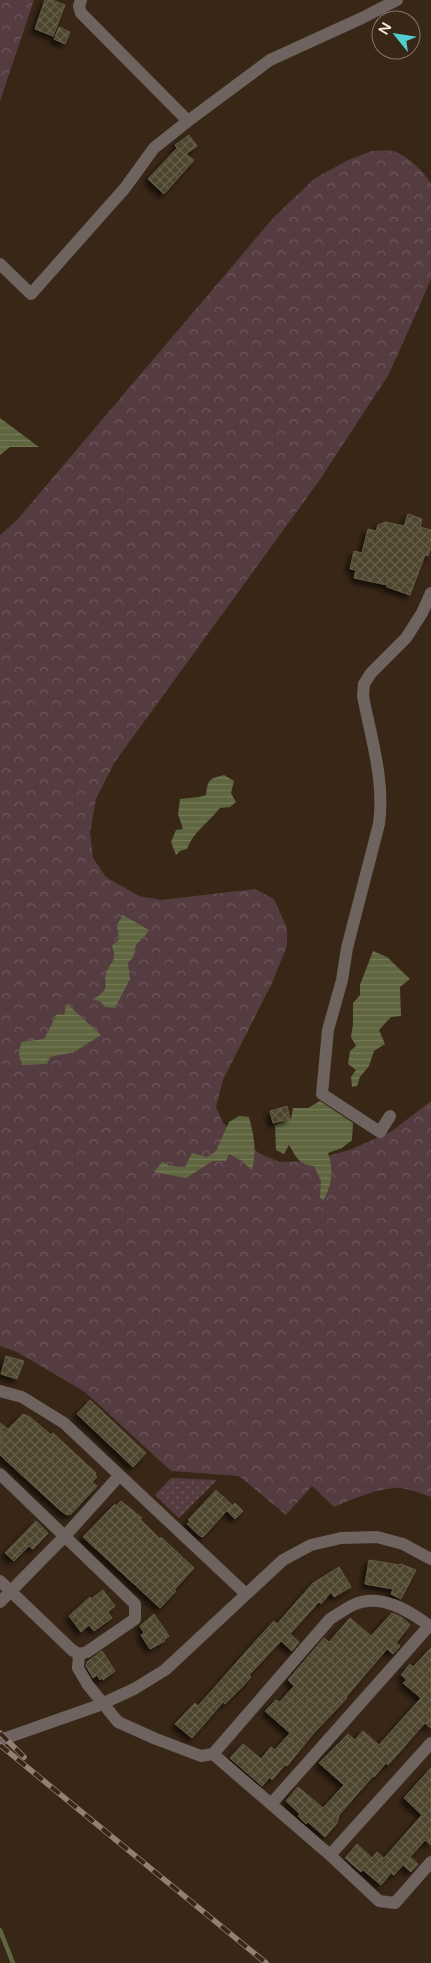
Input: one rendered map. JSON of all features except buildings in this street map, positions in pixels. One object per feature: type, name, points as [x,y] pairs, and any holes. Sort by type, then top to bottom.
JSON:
[{"type":"street","points":[[82,0],[79,6],[81,13],[188,121]]},
{"type":"street","points":[[0,264],[31,294],[125,188],[154,148],[270,60],[398,0]]},
{"type":"street","points":[[390,1116],[380,1132],[322,1094],[324,1064],[328,1030],[342,980],[347,948],[382,808],[379,776],[363,696],[364,684],[371,673],[406,638],[422,613],[431,593]]},
{"type":"street","points":[[0,1391],[22,1397],[64,1423],[246,1594]]},
{"type":"street","points":[[0,1474],[135,1604],[135,1619],[87,1652],[79,1654],[72,1650],[0,1581]]},
{"type":"street","points":[[0,1602],[12,1592],[65,1536],[119,1476]]},
{"type":"street","points":[[0,1740],[96,1706],[134,1689],[164,1670],[283,1560],[311,1545],[341,1538],[377,1537],[404,1544],[431,1559]]},
{"type":"street","points":[[79,1654],[78,1668],[88,1685],[118,1722],[200,1756],[213,1754],[330,1619],[355,1604],[379,1601],[399,1606],[430,1627],[271,1804]]},
{"type":"street","points":[[330,1855],[431,1743]]},
{"type":"street","points":[[213,1754],[330,1855],[379,1901],[395,1903],[431,1862]]},
{"type":"green space","points":[[0,0],[34,0],[0,101]]},
{"type":"green space","points":[[372,151],[392,151],[403,156],[420,169],[431,184],[431,278],[426,291],[389,374],[319,481],[114,763],[96,799],[90,832],[93,858],[106,877],[139,896],[161,900],[255,889],[274,899],[287,928],[287,946],[272,983],[223,1080],[216,1107],[223,1123],[239,1138],[260,1154],[280,1162],[311,1161],[352,1149],[392,1131],[431,1101],[431,1497],[414,1491],[396,1488],[380,1490],[334,1507],[312,1486],[286,1515],[239,1476],[171,1471],[85,1392],[17,1352],[0,1346],[0,535],[17,520],[274,217],[314,179],[346,161]]},
{"type":"green space","points":[[171,1478],[217,1480],[179,1518],[155,1495]]},
{"type":"shaded area","points":[[0,418],[39,447],[10,447],[0,455]]},
{"type":"shaded area","points":[[224,775],[234,781],[231,793],[236,802],[230,807],[220,808],[197,832],[187,849],[180,851],[176,855],[171,842],[176,830],[183,829],[178,814],[180,799],[206,795],[210,781]]},
{"type":"shaded area","points":[[123,915],[149,930],[137,944],[134,956],[128,963],[130,979],[117,1004],[114,1008],[105,1007],[101,1002],[93,999],[102,993],[105,988],[106,973],[114,958],[112,946],[119,939],[117,925]]},
{"type":"shaded area","points":[[373,951],[387,957],[410,979],[400,987],[401,1016],[391,1017],[379,1030],[385,1044],[374,1051],[369,1066],[360,1077],[357,1086],[352,1087],[351,1077],[356,1070],[348,1064],[350,1051],[356,1046],[351,1037],[353,1003],[360,995],[360,985]]},
{"type":"shaded area","points":[[67,1004],[101,1035],[74,1052],[50,1057],[47,1064],[22,1065],[19,1055],[21,1042],[44,1039],[57,1014],[64,1015]]},
{"type":"shaded area","points":[[320,1101],[353,1123],[352,1140],[342,1148],[328,1153],[331,1177],[323,1201],[320,1197],[321,1181],[314,1166],[301,1162],[289,1145],[284,1154],[276,1150],[275,1125],[291,1119],[293,1108],[308,1108]]},
{"type":"shaded area","points":[[239,1116],[249,1117],[251,1124],[255,1149],[252,1170],[242,1161],[229,1154],[226,1161],[213,1161],[186,1178],[154,1172],[162,1162],[170,1166],[185,1167],[192,1153],[207,1157],[216,1151],[229,1122]]},
{"type":"waterway","points":[[0,1930],[13,1963]]},
{"type":"railway","points":[[0,1733],[24,1757]]},
{"type":"railway","points":[[0,1745],[266,1963]]}]
